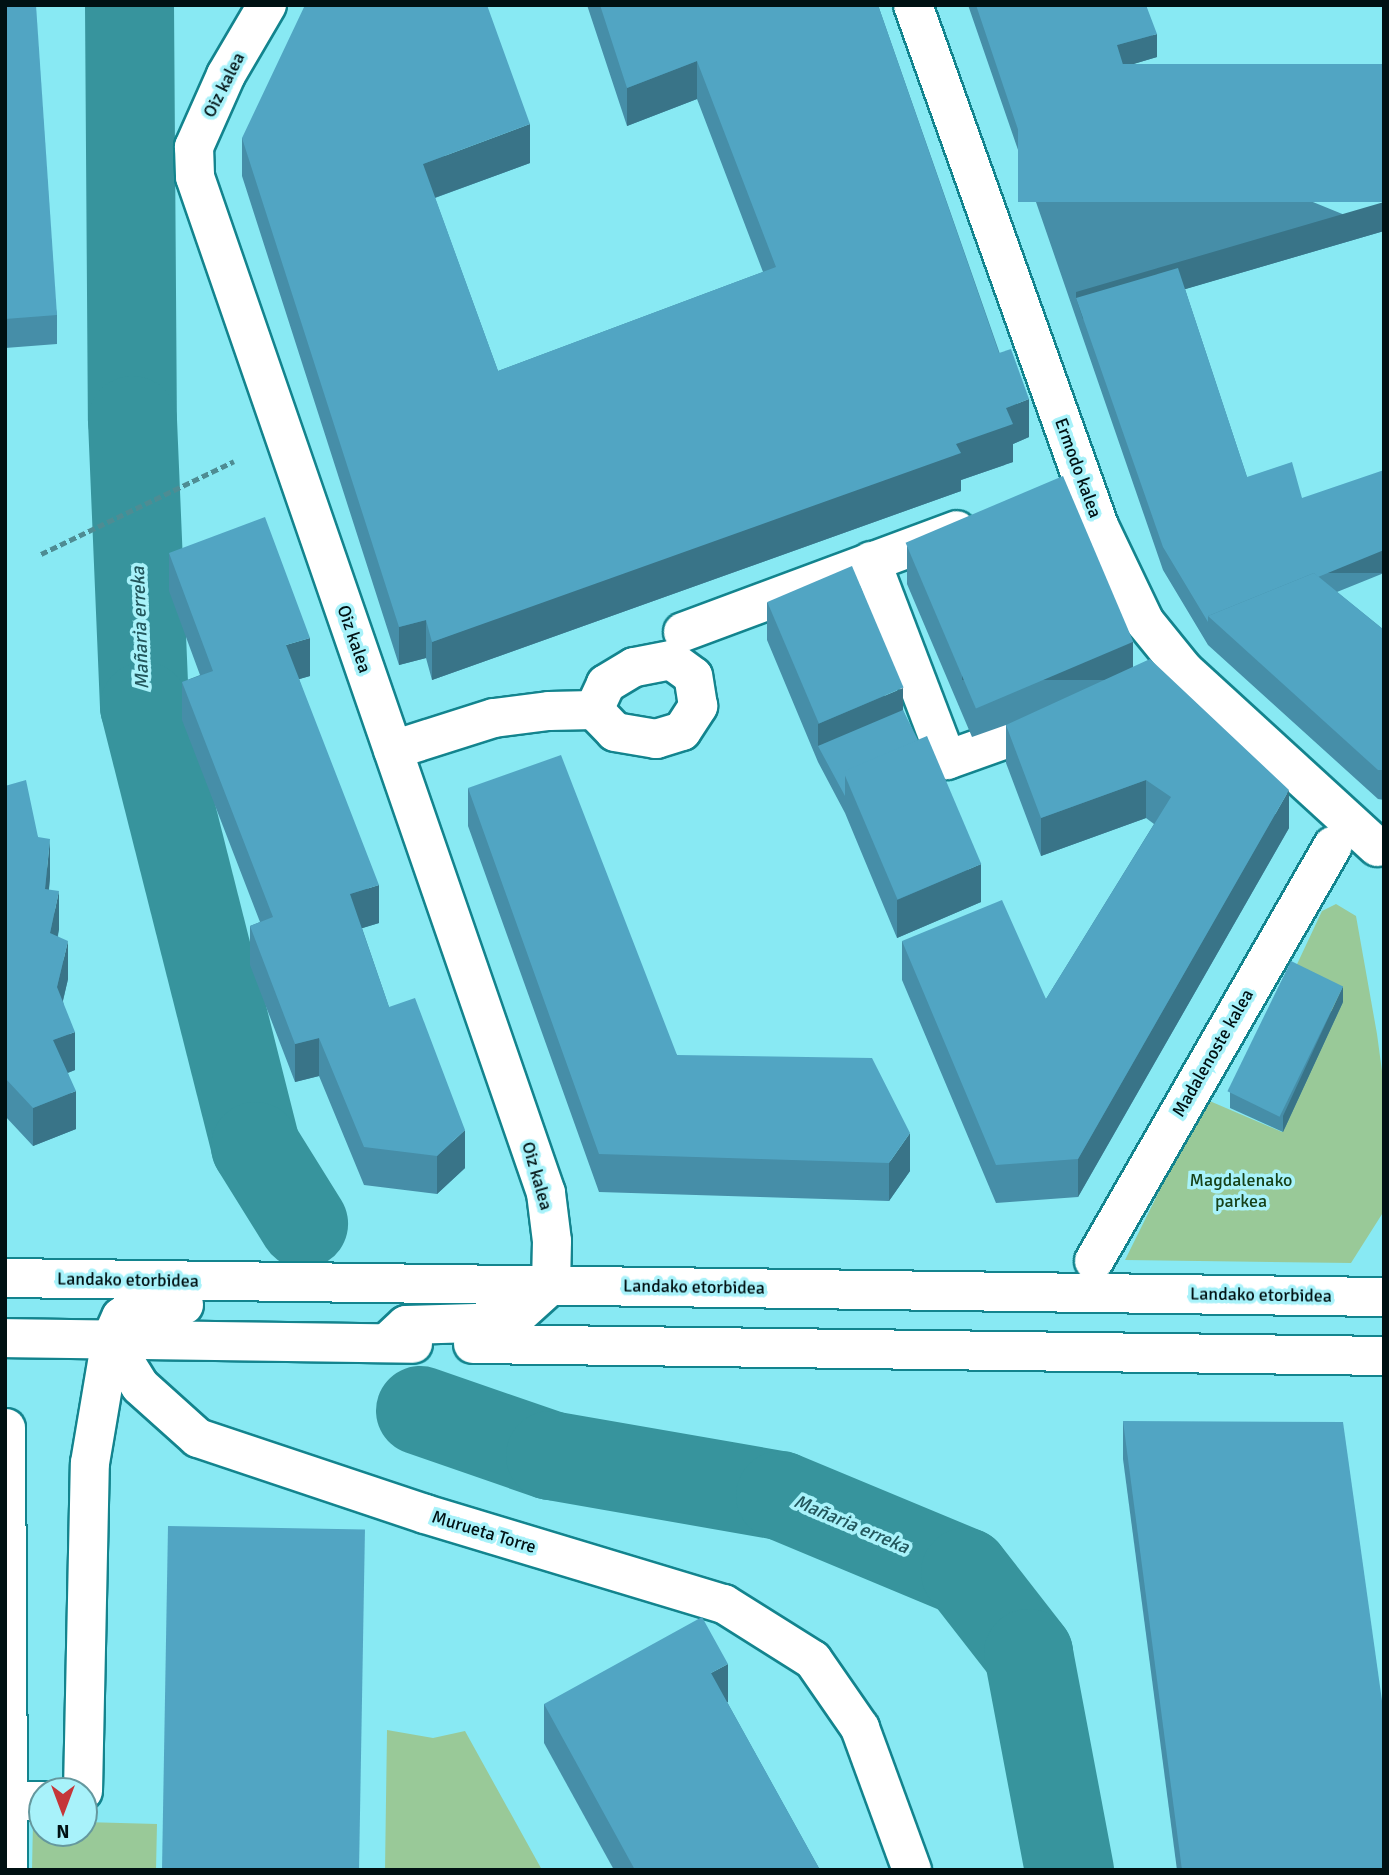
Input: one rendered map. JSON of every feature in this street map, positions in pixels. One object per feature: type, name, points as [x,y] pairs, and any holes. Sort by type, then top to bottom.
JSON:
[{"type":"street","name":"Oiz kalea","points":[[267,5],[226,75],[194,147],[195,177],[546,1193],[552,1241],[551,1285]]},
{"type":"street","name":"Ermodo kalea","points":[[913,5],[1099,526],[1145,622],[1184,670],[1381,854]]},
{"type":"street","points":[[683,632],[989,518]]},
{"type":"street","points":[[871,561],[947,760],[1087,710]]},
{"type":"street","points":[[393,750],[494,718],[594,710]]},
{"type":"street","name":"Madalenoste kalea","points":[[1094,1261],[1332,846]]},
{"type":"street","name":"Landako etorbidea","points":[[5,1278],[1384,1297]]},
{"type":"street","points":[[83,1777],[90,1463],[111,1339],[121,1317],[135,1307],[201,1304],[244,1282]]},
{"type":"street","points":[[387,1343],[406,1325],[510,1322],[551,1285]]},
{"type":"street","points":[[5,1338],[1384,1356],[1379,1338],[1384,1309]]},
{"type":"street","name":"Murueta Torre","points":[[111,1339],[140,1385],[198,1438],[425,1514],[724,1604],[813,1660],[860,1728],[912,1870]]},
{"type":"street","points":[[6,1428],[25,1801],[8,1870]]},
{"type":"path","points":[[41,554],[234,461]]},
{"type":"green space","name":"Magdalenako parkea","points":[[1336,904],[1356,916],[1377,1034],[1384,1086],[1384,1211],[1351,1263],[1125,1260],[1205,1099],[1282,1132],[1291,977],[1322,911]]},
{"type":"green space","points":[[387,1730],[433,1738],[465,1731],[542,1870],[385,1870]]},
{"type":"green space","points":[[98,1822],[157,1824],[156,1870],[32,1870],[32,1847],[98,1847]]},
{"type":"building","points":[[5,5],[36,5],[57,315],[5,319]]},
{"type":"building","points":[[305,5],[487,5],[530,124],[423,164],[498,371],[776,267],[697,61],[627,88],[600,5],[878,5],[999,353],[1011,349],[1029,399],[1006,408],[1013,424],[956,444],[961,453],[432,642],[426,620],[399,627],[242,138]]},
{"type":"building","points":[[976,5],[1146,5],[1157,34],[1117,45],[1144,133],[1032,165],[1032,171]]},
{"type":"building","points":[[1018,64],[1384,64],[1384,202],[1018,202]]},
{"type":"building","points":[[1178,268],[1247,477],[1292,462],[1302,498],[1384,470],[1384,550],[1318,577],[1314,573],[1208,616],[1208,622],[1163,547],[1076,298]]},
{"type":"building","points":[[1063,476],[1133,642],[976,709],[906,543]]},
{"type":"building","points":[[265,517],[310,638],[286,645],[379,885],[350,894],[389,1007],[415,998],[465,1130],[437,1156],[364,1147],[319,1038],[295,1044],[250,926],[273,917],[182,682],[213,671],[169,553]]},
{"type":"building","points":[[852,566],[904,688],[819,723],[767,602]]},
{"type":"building","points":[[1314,573],[1384,630],[1384,770],[1378,770],[1208,616]]},
{"type":"building","points":[[1150,659],[1289,790],[1078,1159],[996,1165],[902,941],[1002,900],[1046,999],[1171,797],[1146,780],[1041,818],[1006,725]]},
{"type":"building","points":[[903,710],[918,740],[845,775],[845,796],[818,746]]},
{"type":"building","points":[[927,736],[981,864],[898,900],[843,772]]},
{"type":"building","points":[[561,755],[677,1055],[872,1058],[910,1133],[889,1163],[599,1154],[468,788]]},
{"type":"building","points":[[26,780],[38,837],[50,839],[45,889],[59,891],[50,933],[68,941],[57,987],[75,1032],[53,1040],[76,1091],[33,1108],[5,1078],[5,786]]},
{"type":"building","points":[[1291,961],[1343,986],[1280,1117],[1227,1091]]},
{"type":"building","points":[[1123,1421],[1343,1422],[1384,1715],[1384,1870],[1182,1870]]},
{"type":"building","points":[[168,1526],[365,1529],[359,1870],[162,1870]]},
{"type":"building","points":[[702,1617],[728,1664],[711,1673],[820,1870],[635,1870],[544,1704]]},
{"type":"waterway","name":"Mañaria erreka","points":[[129,5],[132,420],[144,706],[255,1146],[303,1223]]},
{"type":"waterway","name":"Mañaria erreka","points":[[420,1410],[550,1455],[780,1495],[965,1572],[1028,1653],[1069,1870]]}]
